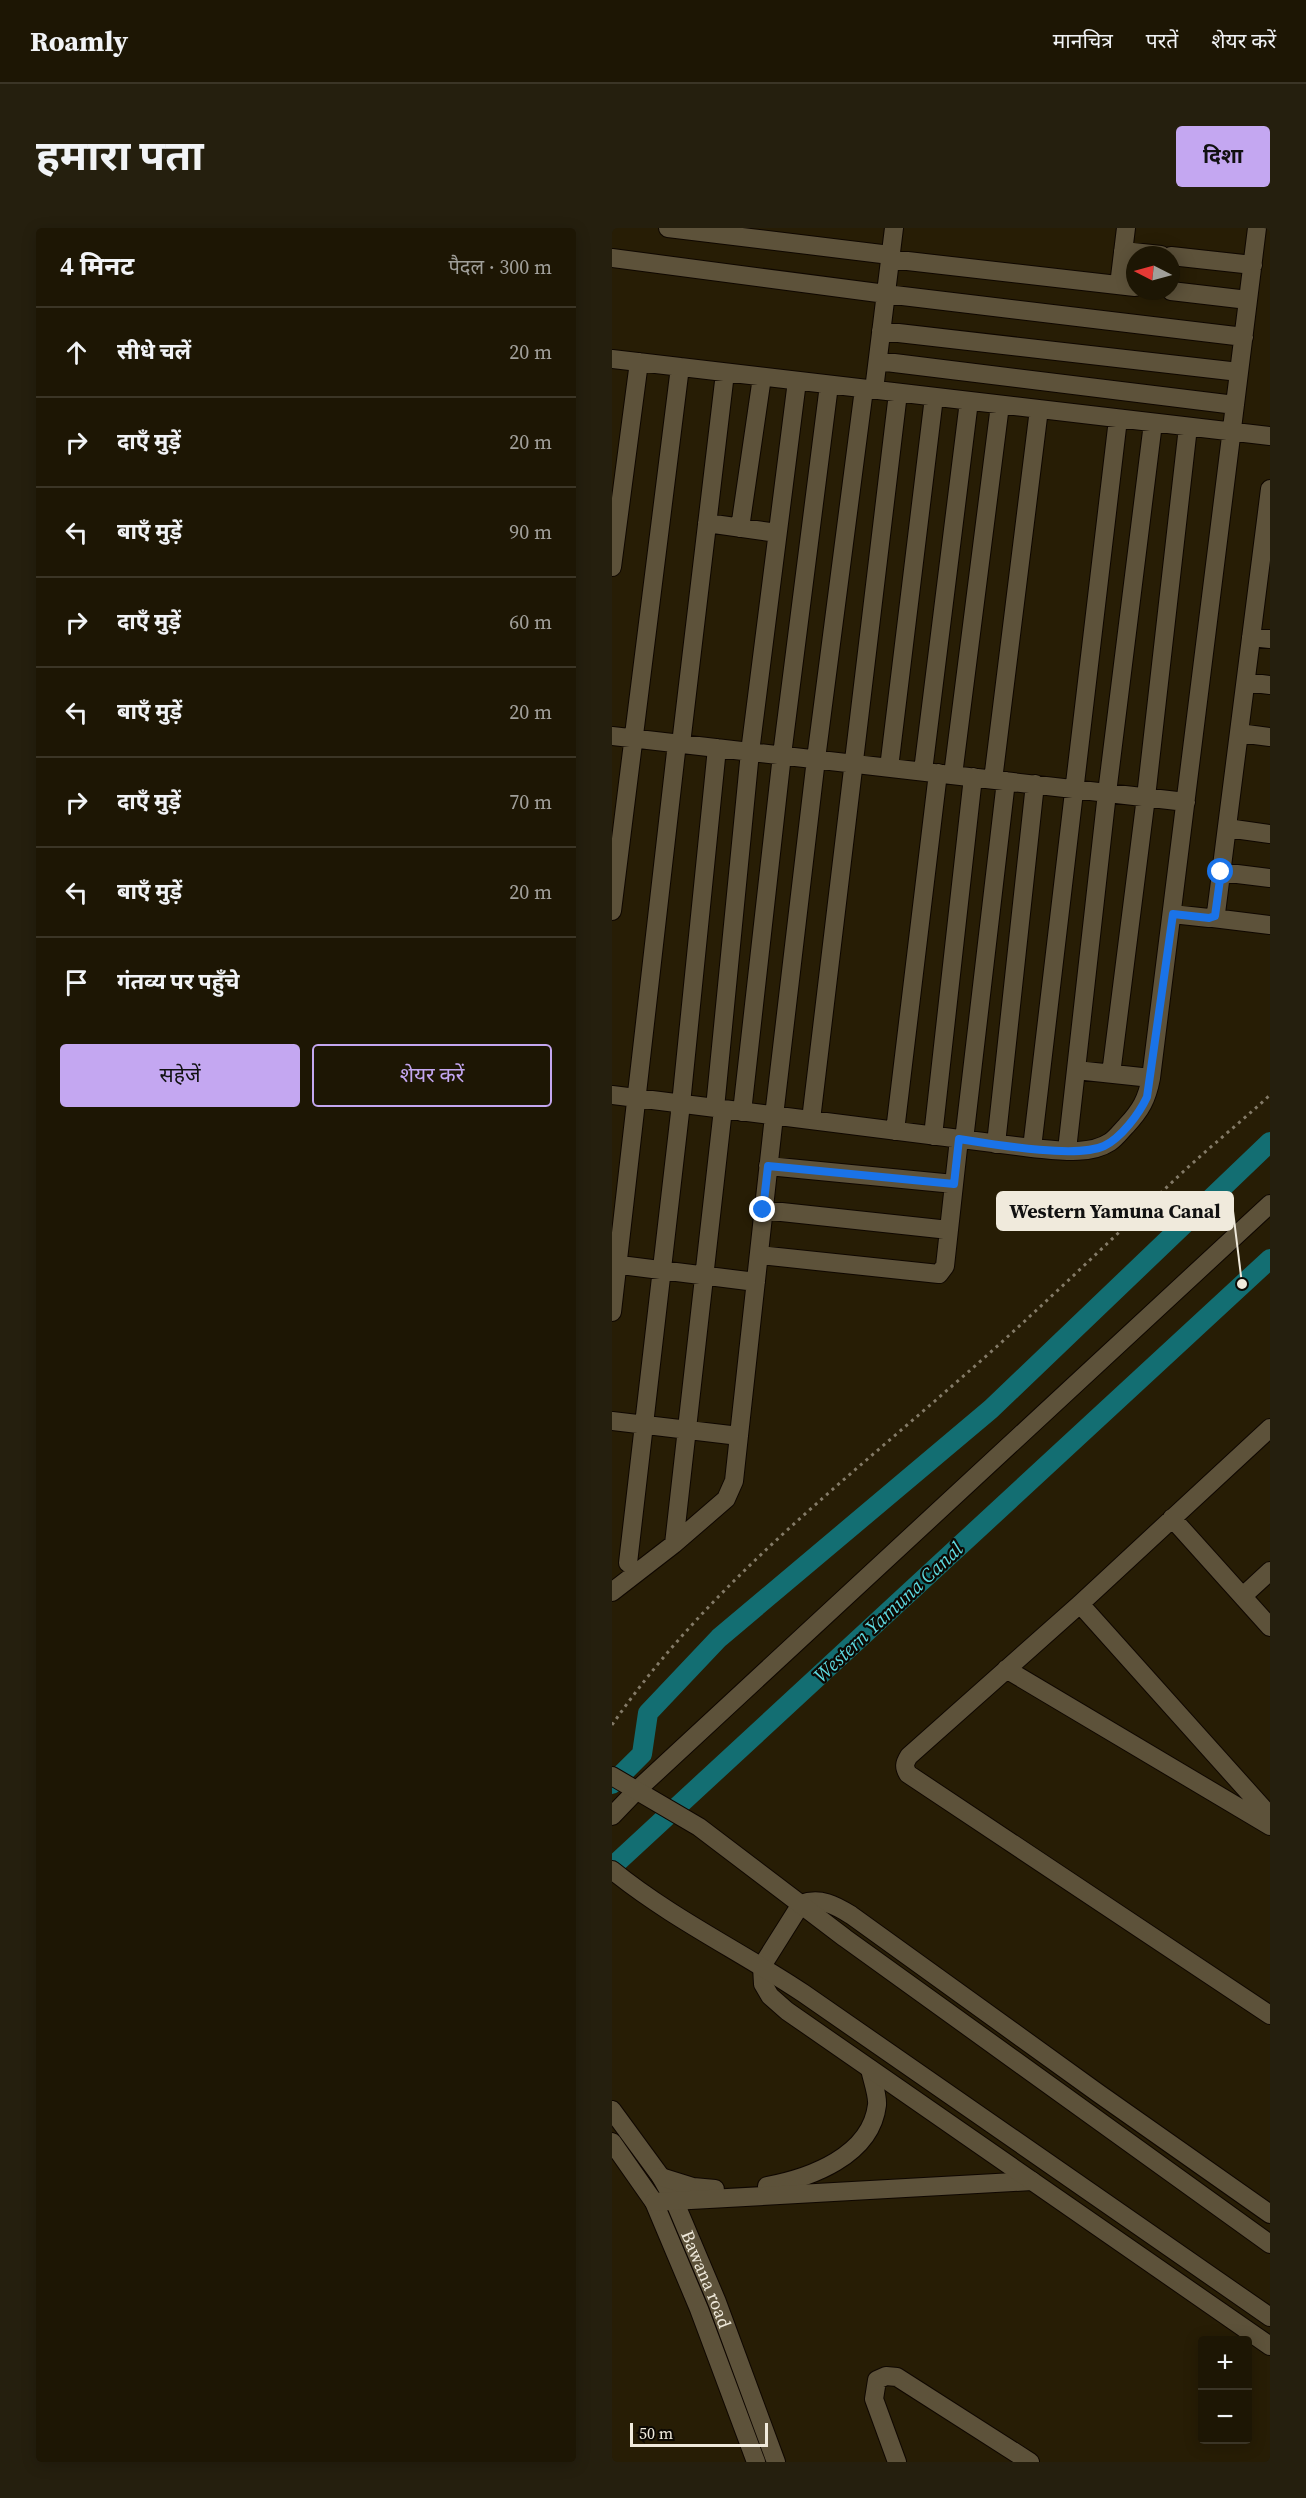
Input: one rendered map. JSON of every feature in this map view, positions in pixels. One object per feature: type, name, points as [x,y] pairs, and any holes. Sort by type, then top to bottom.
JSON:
[{"type":"street","points":[[668,228],[1126,286]]},
{"type":"street","points":[[612,1592],[674,1544],[726,1499],[731,1492],[816,759],[869,389],[878,361],[894,228]]},
{"type":"street","points":[[1126,228],[1123,251],[1126,277]]},
{"type":"street","points":[[612,1095],[996,1144],[1067,1150],[1092,1149],[1112,1141],[1143,1105],[1151,1078],[1173,914],[1257,228]]},
{"type":"street","points":[[1180,257],[1253,266]]},
{"type":"street","points":[[612,258],[1244,337]]},
{"type":"street","points":[[1180,292],[1248,300]]},
{"type":"street","points":[[881,331],[1239,372]]},
{"type":"street","points":[[612,359],[1270,436]]},
{"type":"street","points":[[878,361],[1235,405]]},
{"type":"street","points":[[612,567],[639,362]]},
{"type":"street","points":[[612,910],[680,367]]},
{"type":"street","points":[[612,1312],[615,1264],[725,373]]},
{"type":"street","points":[[740,528],[762,377]]},
{"type":"street","points":[[674,1544],[704,1275],[750,752],[796,381]]},
{"type":"street","points":[[742,1112],[782,756],[829,385]]},
{"type":"street","points":[[811,1120],[898,393]]},
{"type":"street","points":[[889,768],[934,397]]},
{"type":"street","points":[[895,1131],[938,773],[969,401]]},
{"type":"street","points":[[938,773],[1000,405]]},
{"type":"street","points":[[759,1255],[935,1274],[939,1274],[945,1266],[954,1184],[962,1139],[1039,409]]},
{"type":"street","points":[[1032,1148],[1118,419]]},
{"type":"street","points":[[1067,1150],[1107,793],[1153,423]]},
{"type":"street","points":[[1111,1074],[1146,797],[1188,427]]},
{"type":"street","points":[[1213,918],[1216,914],[1251,637],[1263,597],[1270,489]]},
{"type":"street","points":[[707,523],[777,533]]},
{"type":"street","points":[[1251,637],[1270,639]]},
{"type":"street","points":[[1246,682],[1270,685]]},
{"type":"street","points":[[1239,733],[1270,736]]},
{"type":"street","points":[[612,736],[1186,801]]},
{"type":"street","points":[[650,1564],[620,1562],[644,1425],[681,1104],[717,748]]},
{"type":"street","points":[[933,1136],[973,777]]},
{"type":"street","points":[[996,1144],[1035,784]]},
{"type":"street","points":[[1227,828],[1270,834]]},
{"type":"street","points":[[1221,872],[1270,878]]},
{"type":"street","points":[[1173,914],[1270,925]]},
{"type":"street","points":[[1076,1070],[1151,1078]]},
{"type":"street","points":[[768,1166],[954,1184]]},
{"type":"street","points":[[612,1816],[630,1787],[1270,1204]]},
{"type":"street","points":[[763,1210],[949,1230]]},
{"type":"street","points":[[615,1264],[756,1281]]},
{"type":"street","points":[[612,1421],[739,1436]]},
{"type":"street","points":[[1270,1428],[904,1763],[904,1768],[909,1774],[1270,2015]]},
{"type":"street","points":[[1172,1518],[1270,1627]]},
{"type":"street","points":[[1243,1596],[1270,1571]]},
{"type":"street","points":[[1080,1604],[1270,1816]]},
{"type":"street","points":[[1006,1669],[1270,1826]]},
{"type":"street","points":[[630,1787],[699,1827],[845,1938],[1270,2244]]},
{"type":"street","points":[[612,1870],[703,1934],[762,1966],[1270,2317]]},
{"type":"street","points":[[1270,2214],[834,1905],[811,1900],[801,1904],[762,1966],[764,1984],[770,1996],[1270,2346]]},
{"type":"street","points":[[662,2176],[693,2187],[745,2189],[798,2179],[839,2160],[868,2134],[877,2104],[870,2068]]},
{"type":"street","name":"Bawana road","points":[[612,2110],[662,2176],[674,2200],[717,2302],[776,2462]]},
{"type":"street","name":"Bawana road","points":[[612,2142],[654,2202],[699,2309],[756,2462]]},
{"type":"street","points":[[654,2202],[1032,2181]]},
{"type":"street","points":[[897,2462],[874,2399],[877,2380],[886,2376],[897,2377],[1023,2460]]},
{"type":"path","points":[[612,1725],[636,1690],[670,1649],[731,1582],[793,1523],[974,1368],[1186,1170],[1270,1095]]},
{"type":"waterway","points":[[612,1784],[642,1754],[648,1713],[719,1638],[991,1409],[1270,1142]]},
{"type":"waterway","name":"Western Yamuna Canal","points":[[612,1867],[1270,1259]]},
{"type":"place","name":"Western Yamuna Canal","points":[[1242,1284]]},
{"type":"route","points":[[763,1210],[768,1166],[954,1184],[959,1139],[1067,1150],[1092,1149],[1112,1141],[1138,1113],[1147,1097],[1173,914],[1213,918],[1216,914],[1221,872]]}]
